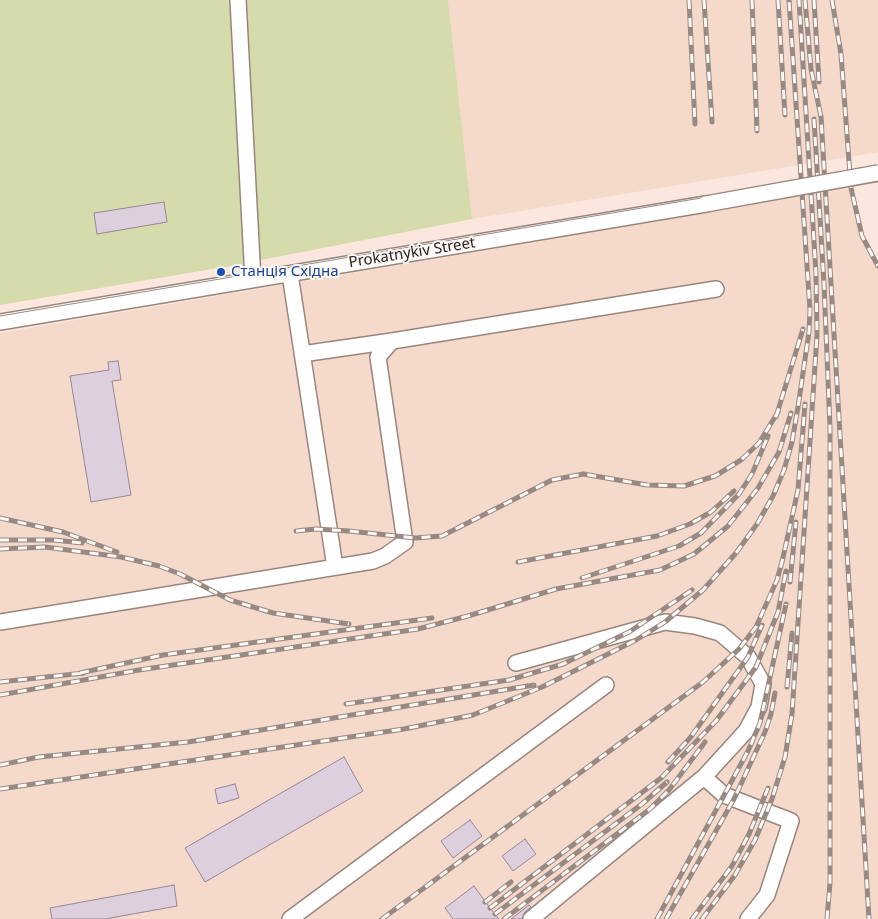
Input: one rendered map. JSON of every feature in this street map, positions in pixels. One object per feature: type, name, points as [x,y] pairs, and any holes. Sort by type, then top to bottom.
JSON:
[{"type":"street","points":[[238,0],[254,280]]},
{"type":"street","name":"Prokatnykiv Street","points":[[0,322],[706,204],[878,173]]},
{"type":"street","points":[[290,274],[335,567]]},
{"type":"street","points":[[302,354],[716,289]]},
{"type":"street","points":[[0,622],[373,561],[405,542],[378,357],[392,341]]},
{"type":"street","points":[[516,663],[665,622],[695,626],[720,633],[748,656],[763,684],[759,707],[746,731],[704,777],[532,919]]},
{"type":"street","points":[[290,919],[606,684]]},
{"type":"street","points":[[704,777],[724,795],[790,821],[767,895],[748,919]]},
{"type":"shaded area","points":[[448,0],[878,0],[878,152],[472,219]]},
{"type":"shaded area","points":[[851,188],[862,236],[878,266],[878,919],[0,919],[0,333]]},
{"type":"green space","points":[[0,0],[448,0],[472,219],[230,266],[0,305]]},
{"type":"building","points":[[164,202],[167,222],[97,234],[94,213]]},
{"type":"building","points":[[118,361],[121,380],[112,381],[131,495],[91,502],[70,376],[109,370],[108,362]]},
{"type":"building","points":[[344,757],[363,791],[205,882],[185,848]]},
{"type":"building","points":[[235,784],[239,798],[218,804],[215,789]]},
{"type":"building","points":[[470,820],[482,836],[453,858],[441,841]]},
{"type":"building","points":[[525,839],[536,854],[513,871],[502,856]]},
{"type":"building","points":[[174,885],[177,906],[105,919],[52,919],[50,908]]},
{"type":"building","points":[[474,886],[499,919],[453,919],[445,908]]},
{"type":"building","points":[[529,905],[531,907],[525,912],[522,919],[511,919]]},
{"type":"tram line","points":[[0,316],[707,197],[878,165]]},
{"type":"railway","points":[[689,0],[695,124]]},
{"type":"railway","points":[[704,0],[712,122]]},
{"type":"railway","points":[[752,0],[757,131]]},
{"type":"railway","points":[[778,0],[785,115]]},
{"type":"railway","points":[[0,789],[404,729],[473,715],[542,687],[636,640],[665,622],[703,590],[736,553],[757,524],[773,496],[784,470],[792,442],[809,332],[810,310],[789,0]]},
{"type":"railway","points":[[702,919],[735,875],[755,840],[772,799],[785,757],[792,714],[817,335],[816,274],[799,0]]},
{"type":"railway","points":[[805,0],[811,69],[821,117],[869,919]]},
{"type":"railway","points":[[814,0],[819,82]]},
{"type":"railway","points":[[832,0],[841,54],[851,188],[862,236],[878,266]]},
{"type":"railway","points":[[814,119],[830,427],[830,883],[827,919]]},
{"type":"railway","points":[[776,417],[803,329]]},
{"type":"railway","points":[[382,919],[703,682],[739,649],[756,627],[777,580],[782,562],[798,490],[805,404]]},
{"type":"railway","points":[[296,531],[316,529],[415,538],[442,536],[552,480],[583,474],[647,485],[684,486],[715,476],[741,460],[759,443],[778,412]]},
{"type":"railway","points":[[0,695],[139,670],[418,629],[556,589],[660,570],[694,554],[728,526],[758,488],[779,452],[791,413]]},
{"type":"railway","points":[[582,578],[679,546],[701,533],[739,494],[752,474],[768,436]]},
{"type":"railway","points":[[518,562],[657,536],[690,524],[711,512],[734,491]]},
{"type":"railway","points":[[0,518],[63,532],[117,552]]},
{"type":"railway","points":[[790,582],[796,522]]},
{"type":"railway","points":[[0,540],[54,540],[82,543]]},
{"type":"railway","points":[[0,549],[45,547],[121,557],[159,566],[180,574],[230,600],[273,613],[349,624]]},
{"type":"railway","points":[[490,908],[661,778],[716,721],[756,667],[778,612],[786,571]]},
{"type":"railway","points":[[346,704],[509,680],[563,664],[629,632],[692,590]]},
{"type":"railway","points":[[657,919],[748,751],[760,723],[786,604]]},
{"type":"railway","points":[[80,673],[163,655],[432,618]]},
{"type":"railway","points":[[668,762],[690,738],[748,657],[762,625]]},
{"type":"railway","points":[[787,687],[792,633]]},
{"type":"railway","points":[[0,682],[84,673]]},
{"type":"railway","points":[[0,765],[39,757],[188,742],[534,685]]},
{"type":"railway","points":[[666,919],[734,799],[765,732],[775,693]]},
{"type":"railway","points":[[504,919],[650,809],[669,790],[705,742]]},
{"type":"railway","points":[[495,914],[642,804],[667,782]]},
{"type":"railway","points":[[692,919],[732,866],[749,834],[768,788]]},
{"type":"railway","points":[[485,902],[511,882]]},
{"type":"place","name":"Станція Східна","points":[[221,272]]}]
